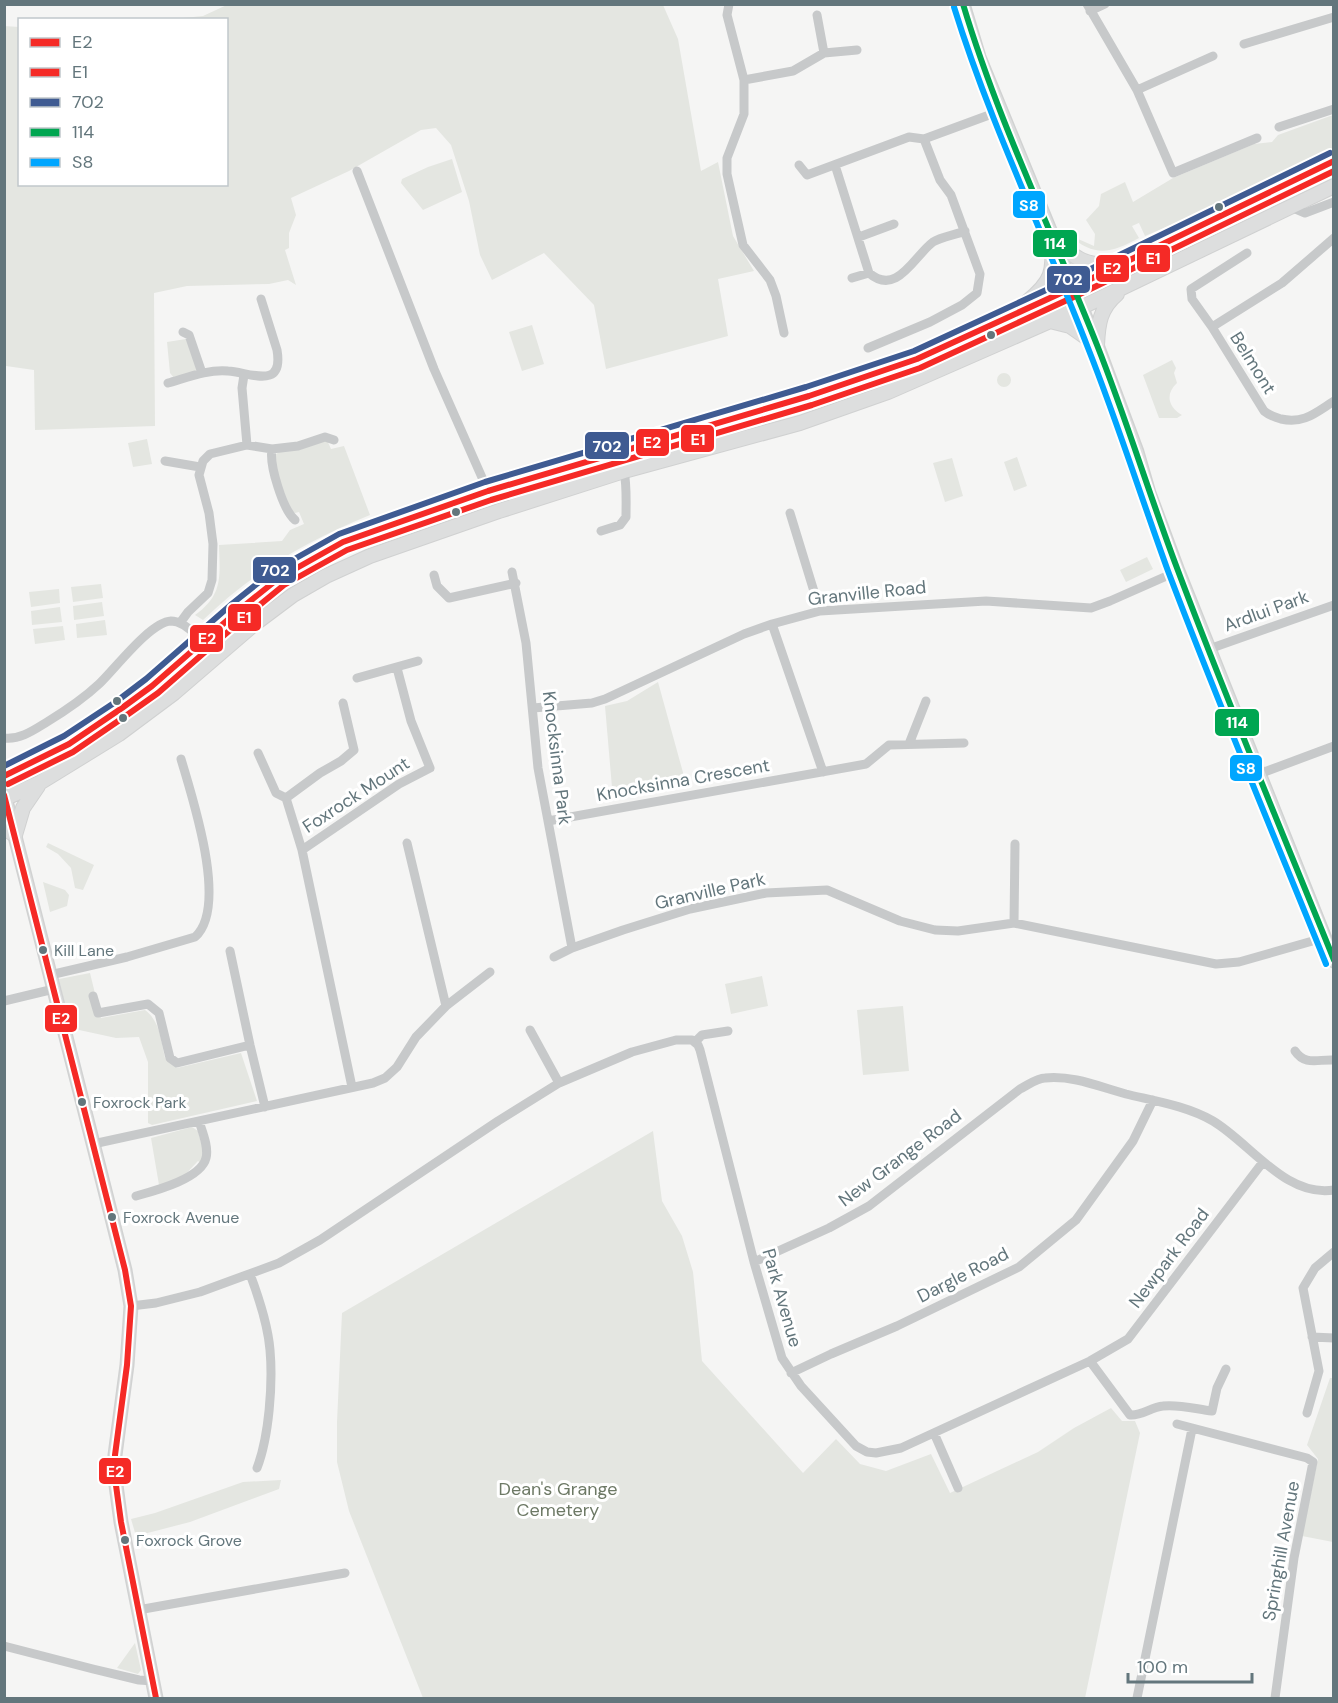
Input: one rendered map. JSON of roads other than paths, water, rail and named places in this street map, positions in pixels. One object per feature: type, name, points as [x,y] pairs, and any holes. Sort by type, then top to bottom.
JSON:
[{"type":"highway","points":[[4,776],[39,760],[86,732],[152,686],[279,578],[332,548],[377,529],[488,491],[742,417],[917,359],[1074,287],[1334,162]]},
{"type":"highway","points":[[5,797],[41,782],[119,734],[174,693],[293,594],[326,576],[370,556],[624,471],[800,423],[877,396],[1082,307],[1334,186]]},
{"type":"highway","points":[[1052,239],[1080,261],[1096,266],[1117,266]]},
{"type":"highway","points":[[1015,313],[1045,287],[1052,272],[1052,239]]},
{"type":"highway","points":[[1097,345],[1102,311],[1125,286]]},
{"type":"highway","points":[[1050,321],[1066,324],[1097,345]]},
{"type":"highway","points":[[10,832],[22,808],[41,782]]},
{"type":"main road","points":[[963,4],[979,57],[1000,111],[1097,345],[1178,571],[1334,961]]},
{"type":"main road","points":[[5,797],[10,832],[51,975],[125,1270],[131,1306],[128,1365],[115,1455],[121,1522],[156,1698]]},
{"type":"street","points":[[729,4],[727,15],[744,80],[744,114],[728,158],[727,174],[744,245],[770,280],[784,333]]},
{"type":"street","points":[[1105,4],[1089,8],[1137,90],[1173,174],[1257,138]]},
{"type":"street","points":[[817,15],[824,53]]},
{"type":"street","points":[[1244,44],[1334,17]]},
{"type":"street","points":[[744,80],[793,71],[824,53],[857,50]]},
{"type":"street","points":[[1137,90],[1213,56]]},
{"type":"street","points":[[1279,127],[1334,109]]},
{"type":"street","points":[[800,165],[807,175],[909,136],[924,139],[1000,111]]},
{"type":"street","points":[[868,348],[925,325],[962,305],[977,293],[980,274],[951,195],[940,180],[924,139]]},
{"type":"street","points":[[835,165],[869,273],[876,279],[886,281],[894,278],[908,270],[934,242],[965,231]]},
{"type":"street","points":[[357,171],[434,369],[488,491]]},
{"type":"street","points":[[1291,207],[1305,213],[1334,202]]},
{"type":"street","points":[[859,237],[894,224]]},
{"type":"street","name":"Belmont","points":[[1212,327],[1282,283],[1334,238]]},
{"type":"street","name":"Belmont","points":[[1247,253],[1191,290],[1192,299],[1269,416],[1294,422],[1307,418],[1334,401]]},
{"type":"street","points":[[852,278],[869,273]]},
{"type":"street","points":[[168,383],[228,370],[244,375],[264,377],[275,369],[278,364],[277,350],[261,299]]},
{"type":"street","points":[[183,332],[189,335],[202,374]]},
{"type":"street","points":[[244,375],[242,388],[247,445]]},
{"type":"street","points":[[180,623],[188,612],[203,599],[212,580],[213,544],[209,513],[200,484],[200,467],[210,454],[247,445],[272,449],[298,446],[325,437],[334,440]]},
{"type":"street","points":[[272,449],[272,466],[276,481],[287,512],[295,520]]},
{"type":"street","points":[[165,462],[200,467]]},
{"type":"street","points":[[601,531],[620,525],[626,517],[627,488],[624,471]]},
{"type":"street","points":[[790,513],[820,611]]},
{"type":"street","name":"Granville Road","points":[[533,708],[592,703],[605,699],[715,647],[772,624],[820,611],[986,601],[1091,608],[1178,571]]},
{"type":"street","name":"Knocksinna Park","points":[[512,572],[526,643],[538,768],[572,948]]},
{"type":"street","points":[[434,575],[437,586],[449,598],[516,583]]},
{"type":"street","name":"Ardlui Park","points":[[1209,649],[1334,605]]},
{"type":"street","points":[[4,738],[21,737],[68,709],[92,691],[156,627],[163,623],[172,621],[180,623],[203,642],[216,658]]},
{"type":"street","points":[[772,624],[823,772]]},
{"type":"street","points":[[357,678],[418,662]]},
{"type":"street","name":"Foxrock Mount","points":[[302,850],[399,784],[430,768],[411,721],[397,668]]},
{"type":"street","points":[[926,701],[909,744],[964,744]]},
{"type":"street","points":[[286,798],[354,750],[343,703]]},
{"type":"street","name":"Knocksinna Crescent","points":[[548,821],[866,764],[889,745],[909,744]]},
{"type":"street","points":[[1259,774],[1334,746]]},
{"type":"street","points":[[258,753],[276,793],[286,798],[302,850],[352,1087]]},
{"type":"street","points":[[51,975],[138,954],[195,937],[202,931],[207,920],[209,894],[206,857],[200,823],[181,759]]},
{"type":"street","points":[[407,843],[446,1006]]},
{"type":"street","points":[[1014,923],[1015,844]]},
{"type":"street","name":"Granville Park","points":[[554,957],[572,948],[623,930],[690,909],[766,893],[827,890],[900,921],[935,930],[958,931],[1014,923],[1216,964],[1239,962],[1323,938]]},
{"type":"street","points":[[230,951],[265,1107]]},
{"type":"street","points":[[93,1144],[373,1083],[385,1078],[397,1067],[417,1037],[446,1006],[489,972]]},
{"type":"street","points":[[4,1001],[54,989]]},
{"type":"street","points":[[93,996],[98,1013],[148,1004],[154,1008],[159,1013],[170,1058],[177,1063],[250,1045]]},
{"type":"street","points":[[530,1030],[559,1083]]},
{"type":"street","points":[[131,1306],[156,1303],[200,1292],[279,1263],[320,1240],[522,1104],[559,1083],[632,1052],[685,1039],[696,1042],[702,1035],[728,1031]]},
{"type":"street","name":"Park Avenue","points":[[696,1042],[700,1050],[771,1327],[782,1358],[791,1373],[856,1446],[867,1452],[876,1453]]},
{"type":"street","points":[[1295,1051],[1306,1061],[1334,1060]]},
{"type":"street","name":"New Grange Road","points":[[754,1262],[829,1228],[869,1206],[1020,1089],[1043,1078],[1069,1078],[1196,1113],[1214,1122],[1263,1162],[1302,1187],[1312,1190],[1334,1190]]},
{"type":"street","name":"Dargle Road","points":[[791,1373],[897,1326],[1019,1266],[1076,1220],[1133,1141],[1153,1100]]},
{"type":"street","points":[[136,1196],[170,1186],[200,1167],[206,1159],[206,1148],[199,1121]]},
{"type":"street","name":"Newpark Road","points":[[876,1453],[901,1448],[1090,1361],[1128,1339],[1263,1162]]},
{"type":"street","points":[[1307,1413],[1319,1371],[1304,1288],[1315,1268],[1334,1252]]},
{"type":"street","points":[[250,1274],[270,1349],[268,1418],[263,1452],[257,1468]]},
{"type":"street","points":[[1312,1337],[1334,1338]]},
{"type":"street","points":[[1090,1361],[1130,1415],[1137,1415],[1165,1405],[1212,1411],[1217,1388],[1226,1369]]},
{"type":"street","name":"Springhill Avenue","points":[[1176,1424],[1307,1458],[1313,1462],[1295,1550],[1275,1698]]},
{"type":"street","points":[[1137,1698],[1192,1430]]},
{"type":"street","points":[[934,1433],[958,1488]]},
{"type":"street","points":[[138,1610],[345,1573]]},
{"type":"street","points":[[4,1646],[93,1670],[153,1681]]},
{"type":"place","name":"Kill Lane","points":[[43,950]]},
{"type":"place","name":"Foxrock Park","points":[[82,1102]]},
{"type":"place","name":"Foxrock Avenue","points":[[112,1217]]},
{"type":"place","name":"Foxrock Grove","points":[[125,1540]]},
{"type":"park label","name":"Dean's Grange Cemetery","points":[[558,1499]]}]
